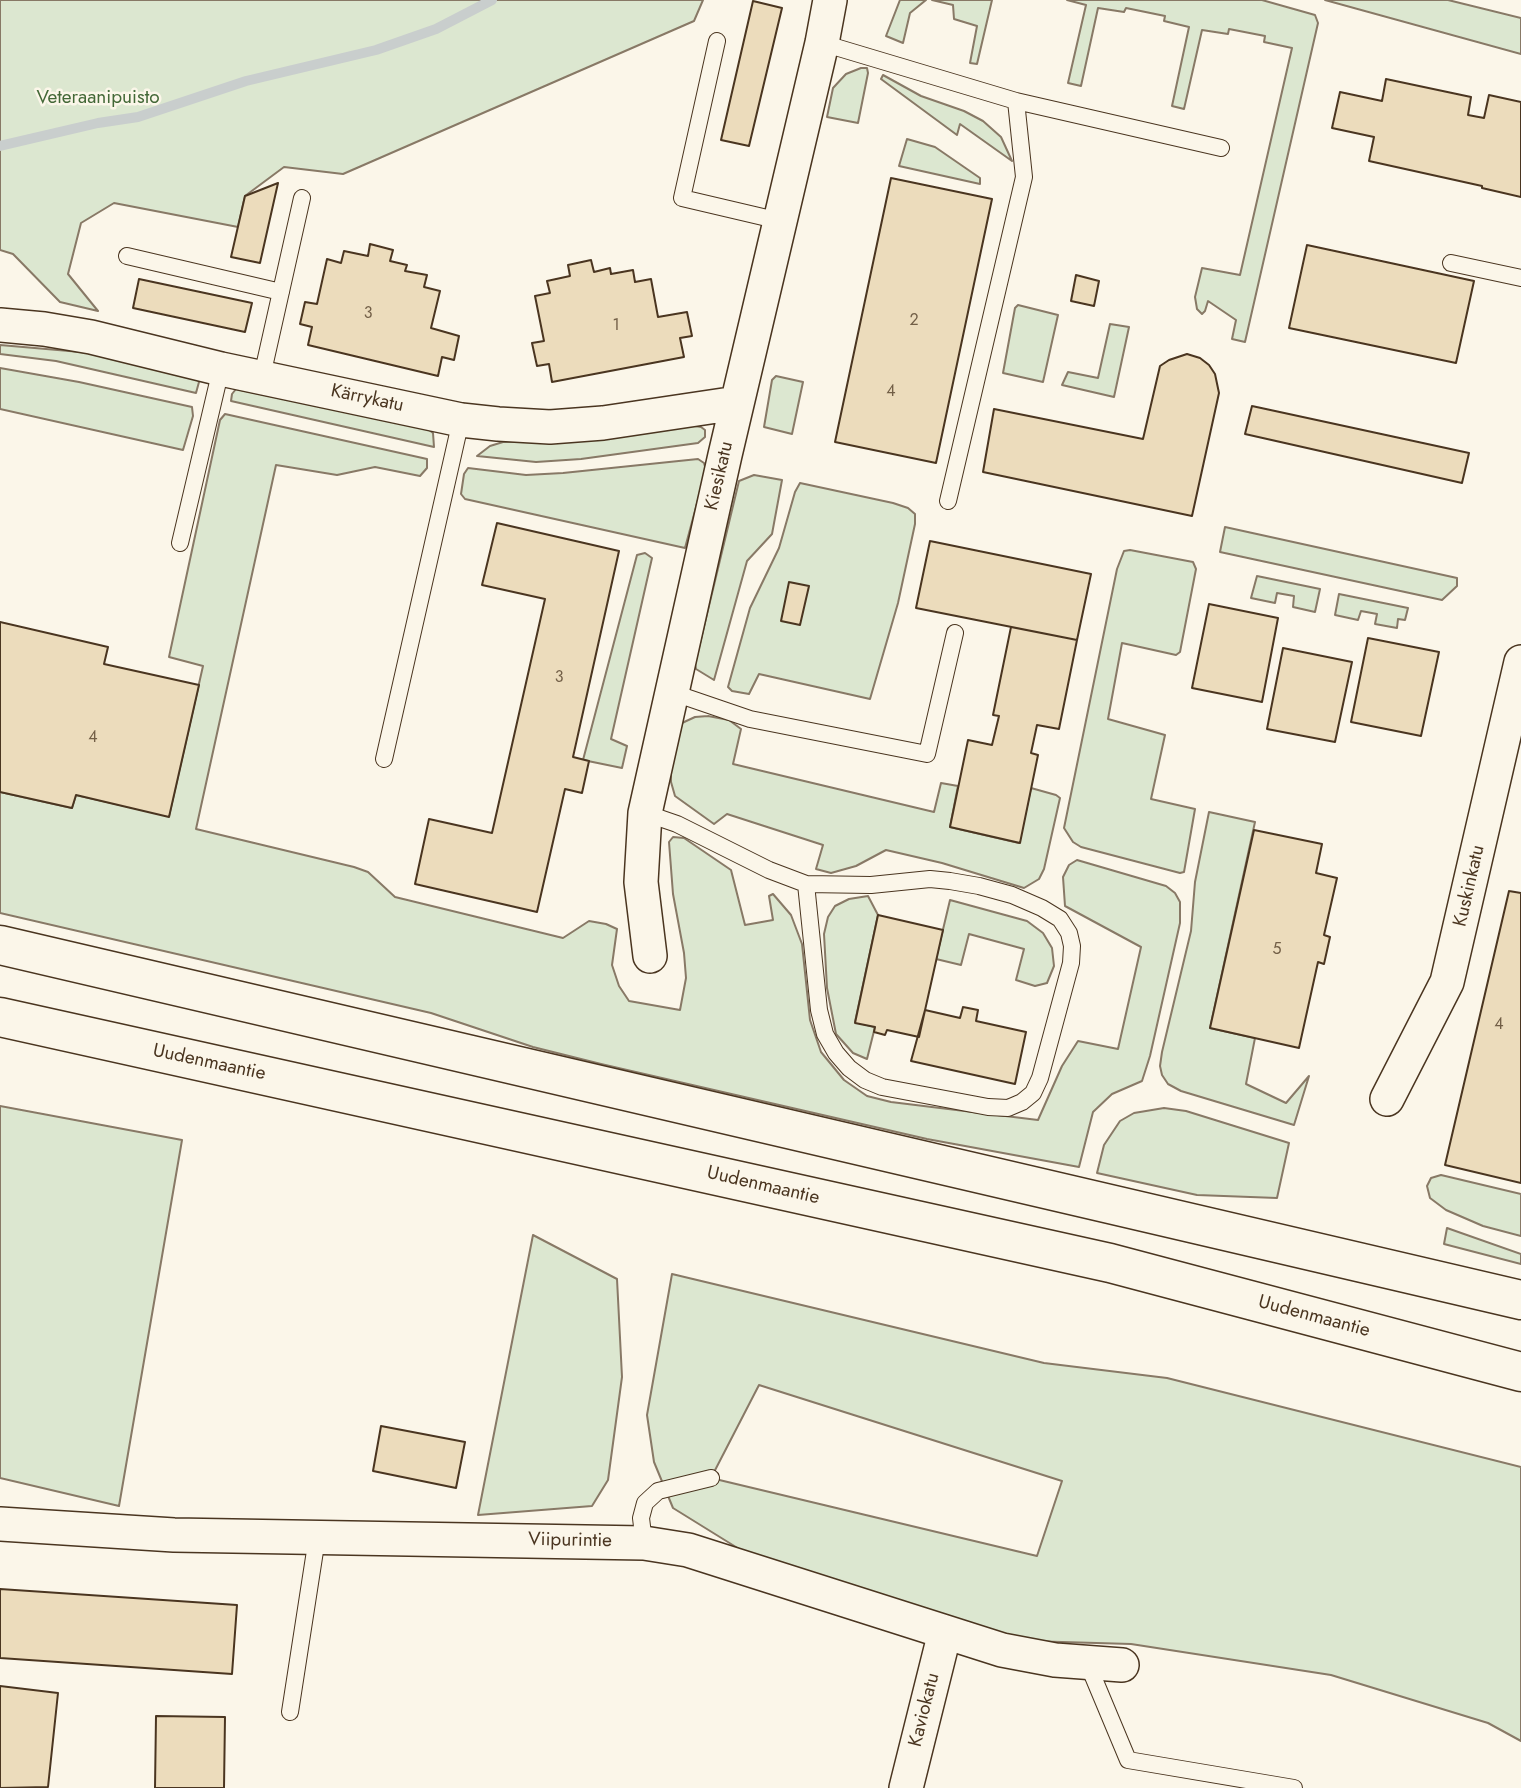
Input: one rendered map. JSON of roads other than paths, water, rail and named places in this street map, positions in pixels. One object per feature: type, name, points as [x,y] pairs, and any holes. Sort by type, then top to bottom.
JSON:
[{"type":"main road","points":[[0,945],[1521,1300]]},
{"type":"main road","name":"Uudenmaantie","points":[[0,1017],[1110,1263],[1521,1372]]},
{"type":"street","name":"Kiesikatu","points":[[650,956],[641,883],[645,813],[830,0]]},
{"type":"street","name":"Kärrykatu","points":[[0,326],[44,329],[91,337],[221,369],[461,420],[498,425],[550,427],[603,423],[737,403]]},
{"type":"street","name":"Kuskinkatu","points":[[1387,1099],[1447,982],[1512,748],[1521,662]]},
{"type":"street","name":"Viipurintie","points":[[0,1524],[174,1535],[644,1543],[688,1550],[1002,1650],[1055,1660],[1122,1665]]},
{"type":"street","name":"Kaviokatu","points":[[906,1788],[944,1632]]},
{"type":"lane","points":[[717,41],[682,198],[780,221]]},
{"type":"lane","points":[[822,43],[1016,101],[1221,148]]},
{"type":"lane","points":[[948,501],[1024,177],[1016,101]]},
{"type":"lane","points":[[262,376],[302,198]]},
{"type":"lane","points":[[127,257],[281,292]]},
{"type":"lane","points":[[1451,263],[1521,278]]},
{"type":"lane","points":[[180,543],[221,369]]},
{"type":"lane","points":[[384,759],[461,420]]},
{"type":"lane","points":[[671,692],[750,719],[927,754],[955,633]]},
{"type":"lane","points":[[645,813],[677,824],[768,870],[807,884],[871,885],[909,880],[950,881],[1012,895],[1060,919],[1069,933],[1072,946],[1071,963],[1040,1078],[1032,1093],[1022,1102],[1008,1108],[988,1107],[882,1087],[865,1080],[849,1068],[825,1034],[818,1010],[807,884]]},
{"type":"lane","points":[[644,1543],[641,1518],[645,1503],[658,1491],[711,1478]]},
{"type":"lane","points":[[290,1712],[317,1538]]},
{"type":"lane","points":[[1087,1662],[1128,1760],[1294,1788]]},
{"type":"waterway","points":[[0,146],[98,123],[138,117],[246,81],[376,50],[436,29],[492,0]]},
{"type":"park label","name":"Veteraanipuisto","points":[[98,98]]}]
